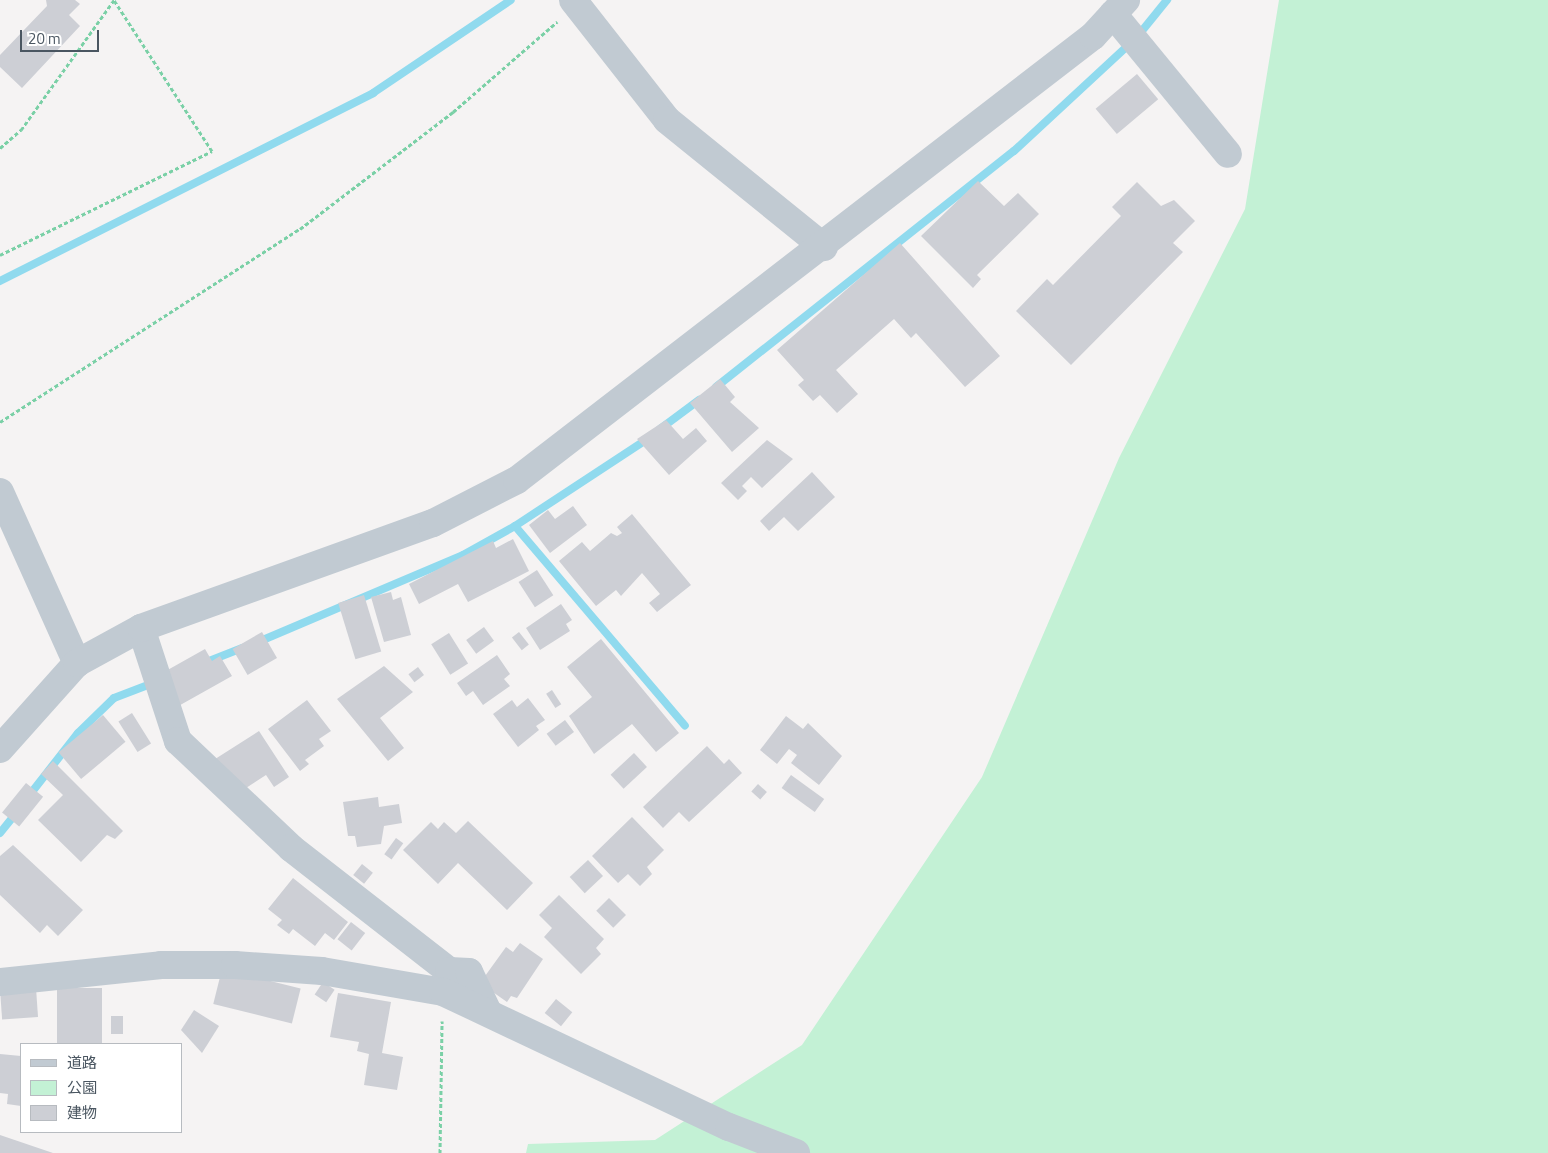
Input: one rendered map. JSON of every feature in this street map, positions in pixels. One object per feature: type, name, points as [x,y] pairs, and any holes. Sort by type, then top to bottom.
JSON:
[{"type":"street","points":[[575,2],[667,120],[824,247]]},
{"type":"street","points":[[0,748],[77,662],[141,628],[433,523],[518,480],[824,247],[1120,12],[1137,43],[1228,154]]},
{"type":"street","points":[[0,492],[77,662]]},
{"type":"street","points":[[141,628],[178,741],[291,848],[449,971],[469,972],[488,1012]]},
{"type":"street","points":[[0,982],[161,965],[235,965],[322,971],[443,992],[729,1126],[796,1153]]},
{"type":"path","points":[[0,148],[21,130],[114,0],[212,151],[0,256]]},
{"type":"path","points":[[0,422],[300,229],[452,112],[575,2]]},
{"type":"path","points":[[440,1153],[443,992]]},
{"type":"green space","points":[[1279,0],[1548,0],[1548,1153],[526,1153],[528,1144],[655,1140],[802,1045],[982,777],[1119,458],[1245,209]]},
{"type":"building","points":[[46,0],[75,0],[80,4],[69,15],[80,26],[22,88],[0,67],[0,55],[47,6]]},
{"type":"building","points":[[1137,74],[1158,99],[1117,134],[1096,109]]},
{"type":"building","points":[[978,181],[1004,206],[1018,193],[1039,214],[977,275],[981,279],[973,288],[921,236]]},
{"type":"building","points":[[1137,182],[1161,206],[1174,200],[1195,221],[1173,243],[1183,252],[1071,365],[1016,311],[1047,279],[1053,285],[1121,216],[1112,207]]},
{"type":"building","points":[[900,243],[1000,356],[965,387],[916,333],[911,338],[894,319],[836,370],[858,394],[837,413],[820,395],[813,401],[798,385],[804,380],[777,350]]},
{"type":"building","points":[[720,379],[735,397],[730,402],[759,428],[732,452],[690,403]]},
{"type":"building","points":[[666,420],[683,439],[696,428],[707,441],[669,475],[637,439]]},
{"type":"building","points":[[767,440],[793,459],[762,488],[751,477],[742,486],[747,491],[738,500],[721,483]]},
{"type":"building","points":[[812,472],[835,497],[798,531],[784,517],[769,531],[760,521]]},
{"type":"building","points":[[573,506],[587,525],[550,553],[529,525],[548,510],[555,519]]},
{"type":"building","points":[[632,514],[691,585],[657,612],[649,603],[660,594],[642,573],[621,596],[616,590],[596,606],[559,561],[582,542],[590,551],[611,533],[617,536],[622,533],[617,527]]},
{"type":"building","points":[[513,539],[529,571],[468,602],[458,584],[419,604],[409,584],[493,541],[496,548]]},
{"type":"building","points":[[537,570],[553,595],[535,607],[519,582]]},
{"type":"building","points":[[391,592],[393,600],[401,597],[411,635],[384,642],[371,597]]},
{"type":"building","points":[[364,595],[381,651],[355,659],[338,603]]},
{"type":"building","points":[[561,604],[572,620],[566,624],[570,631],[540,650],[526,628]]},
{"type":"building","points":[[484,627],[494,641],[476,654],[466,640]]},
{"type":"building","points":[[262,632],[277,658],[248,675],[233,649]]},
{"type":"building","points":[[519,632],[529,645],[522,650],[512,638]]},
{"type":"building","points":[[449,633],[468,664],[450,675],[431,644]]},
{"type":"building","points":[[601,639],[679,733],[656,752],[632,724],[594,754],[569,716],[592,697],[567,667]]},
{"type":"building","points":[[205,649],[212,661],[220,656],[232,676],[166,713],[148,681]]},
{"type":"building","points":[[497,655],[510,674],[504,679],[510,686],[483,705],[473,691],[466,696],[457,683]]},
{"type":"building","points":[[384,666],[413,692],[380,718],[404,748],[388,761],[337,699]]},
{"type":"building","points":[[418,667],[424,675],[414,682],[408,674]]},
{"type":"building","points":[[552,690],[561,704],[555,708],[546,694]]},
{"type":"building","points":[[528,698],[545,720],[536,726],[539,730],[518,747],[493,714],[512,700],[517,707]]},
{"type":"building","points":[[307,700],[331,731],[319,739],[324,746],[305,760],[309,764],[300,771],[268,729]]},
{"type":"building","points":[[132,713],[151,744],[138,752],[118,721]]},
{"type":"building","points":[[103,715],[125,742],[81,779],[59,752]]},
{"type":"building","points":[[786,716],[803,729],[808,723],[842,756],[819,785],[791,763],[797,755],[789,749],[777,764],[760,750]]},
{"type":"building","points":[[565,720],[574,732],[556,746],[547,734]]},
{"type":"building","points":[[259,731],[289,777],[274,787],[266,775],[246,788],[212,761]]},
{"type":"building","points":[[707,746],[724,764],[729,759],[742,773],[689,822],[679,812],[663,828],[643,807]]},
{"type":"building","points":[[634,753],[647,767],[624,789],[611,775]]},
{"type":"building","points":[[53,761],[123,831],[115,839],[107,835],[81,862],[38,820],[63,795],[41,774]]},
{"type":"building","points":[[791,775],[824,799],[815,812],[782,788]]},
{"type":"building","points":[[26,783],[43,797],[19,826],[2,813]]},
{"type":"building","points":[[758,784],[767,792],[760,799],[751,791]]},
{"type":"building","points":[[378,797],[379,807],[399,804],[402,823],[384,826],[381,844],[357,847],[355,836],[348,836],[343,802]]},
{"type":"building","points":[[632,817],[664,850],[647,867],[652,874],[640,886],[628,874],[618,883],[592,856]]},
{"type":"building","points":[[468,821],[533,883],[507,910],[458,863],[438,884],[403,850],[431,822],[438,829],[444,822],[456,833]]},
{"type":"building","points":[[396,838],[403,843],[392,859],[384,854]]},
{"type":"building","points":[[13,845],[83,910],[58,936],[47,925],[40,933],[0,895],[0,856]]},
{"type":"building","points":[[588,860],[603,876],[585,893],[570,877]]},
{"type":"building","points":[[362,864],[373,873],[364,884],[353,875]]},
{"type":"building","points":[[293,878],[348,922],[334,940],[325,933],[315,946],[293,929],[289,934],[277,925],[282,920],[268,909]]},
{"type":"building","points":[[559,895],[604,939],[596,948],[601,954],[581,974],[544,937],[552,928],[539,915]]},
{"type":"building","points":[[609,898],[626,915],[613,928],[596,911]]},
{"type":"building","points":[[351,922],[365,933],[352,950],[337,939]]},
{"type":"building","points":[[520,943],[543,959],[517,998],[511,996],[507,1002],[480,983],[506,947],[513,952]]},
{"type":"building","points":[[222,969],[301,989],[292,1024],[213,1004]]},
{"type":"building","points":[[323,982],[335,990],[326,1002],[315,994]]},
{"type":"building","points":[[36,988],[38,1017],[2,1019],[0,991]]},
{"type":"building","points":[[57,988],[102,988],[102,1043],[57,1043]]},
{"type":"building","points":[[338,993],[391,1002],[382,1053],[403,1057],[397,1090],[364,1085],[369,1054],[357,1051],[359,1042],[330,1037]]},
{"type":"building","points":[[556,999],[572,1012],[561,1026],[545,1013]]},
{"type":"building","points":[[194,1010],[219,1026],[202,1053],[181,1030]]},
{"type":"building","points":[[111,1016],[123,1016],[123,1034],[111,1034]]},
{"type":"building","points":[[0,1054],[20,1056],[20,1106],[7,1104],[8,1094],[0,1093]]},
{"type":"building","points":[[0,1135],[53,1153],[0,1153]]},
{"type":"waterway","points":[[0,281],[373,93],[511,0]]},
{"type":"waterway","points":[[716,387],[1014,151],[1137,37],[1167,0]]},
{"type":"waterway","points":[[660,429],[699,400]]},
{"type":"waterway","points":[[515,526],[649,438]]},
{"type":"waterway","points":[[258,642],[463,555],[515,526],[685,726]]},
{"type":"waterway","points":[[204,663],[242,648]]},
{"type":"waterway","points":[[28,797],[78,733],[114,698],[153,683]]},
{"type":"waterway","points":[[0,833],[17,812]]}]
